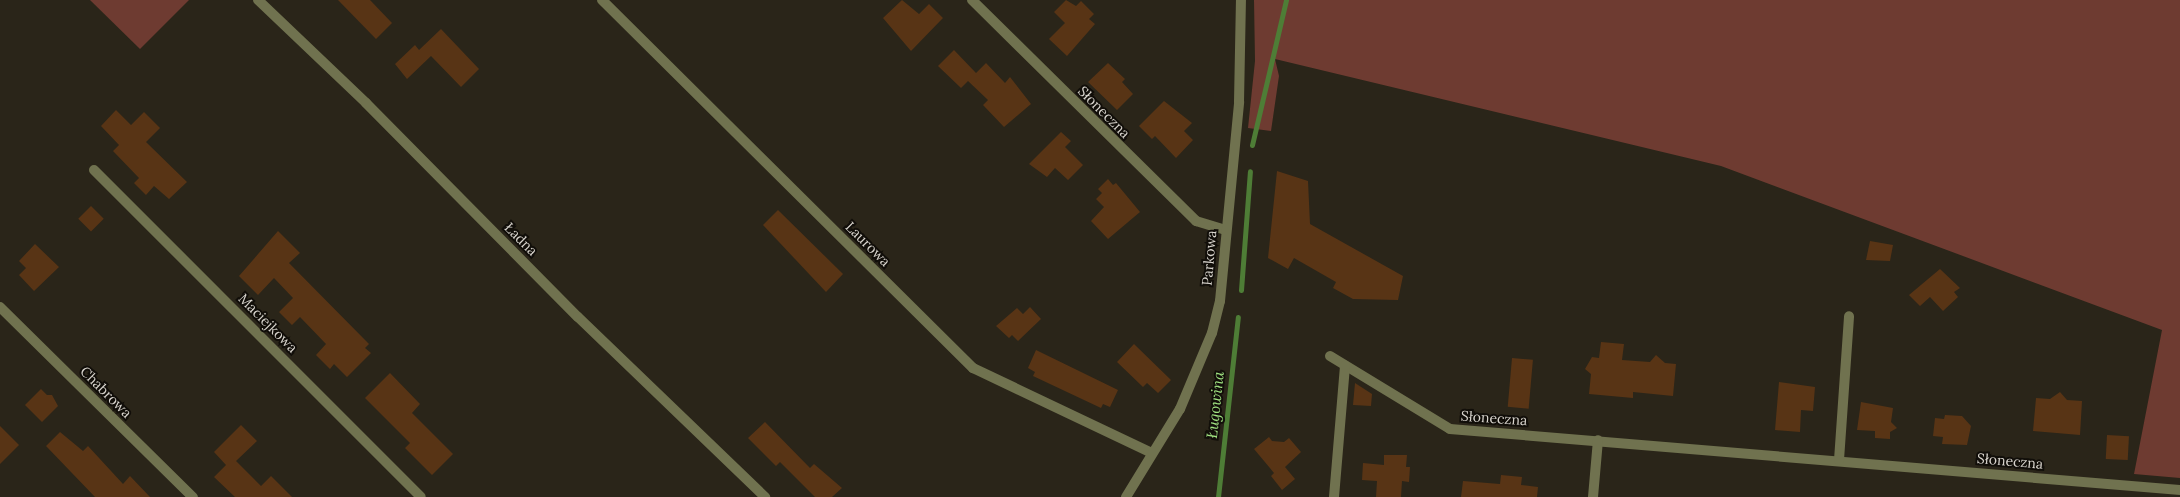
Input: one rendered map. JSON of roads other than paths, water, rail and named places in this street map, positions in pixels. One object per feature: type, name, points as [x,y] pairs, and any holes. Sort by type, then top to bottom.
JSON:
[{"type":"street","name":"Ładna","points":[[258,0],[366,103],[578,317],[765,497]]},
{"type":"street","name":"Laurowa","points":[[602,0],[973,368],[1152,453]]},
{"type":"street","name":"Słoneczna","points":[[972,0],[1196,221],[1226,230]]},
{"type":"street","name":"Parkowa","points":[[1126,497],[1184,400],[1212,333],[1220,301],[1239,102],[1241,0]]},
{"type":"street","name":"Maciejkowa","points":[[94,170],[421,497]]},
{"type":"street","name":"Chabrowa","points":[[0,307],[193,497]]},
{"type":"street","points":[[1838,460],[1849,316]]},
{"type":"street","name":"Słoneczna","points":[[1330,356],[1450,429],[2180,490]]},
{"type":"street","points":[[1334,497],[1345,365]]},
{"type":"street","points":[[1593,497],[1598,440]]},
{"type":"waterway","name":"Ługowina","points":[[1252,145],[1286,0]]},
{"type":"waterway","name":"Ługowina","points":[[1241,290],[1250,171]]},
{"type":"waterway","name":"Ługowina","points":[[1218,497],[1238,317]]}]
